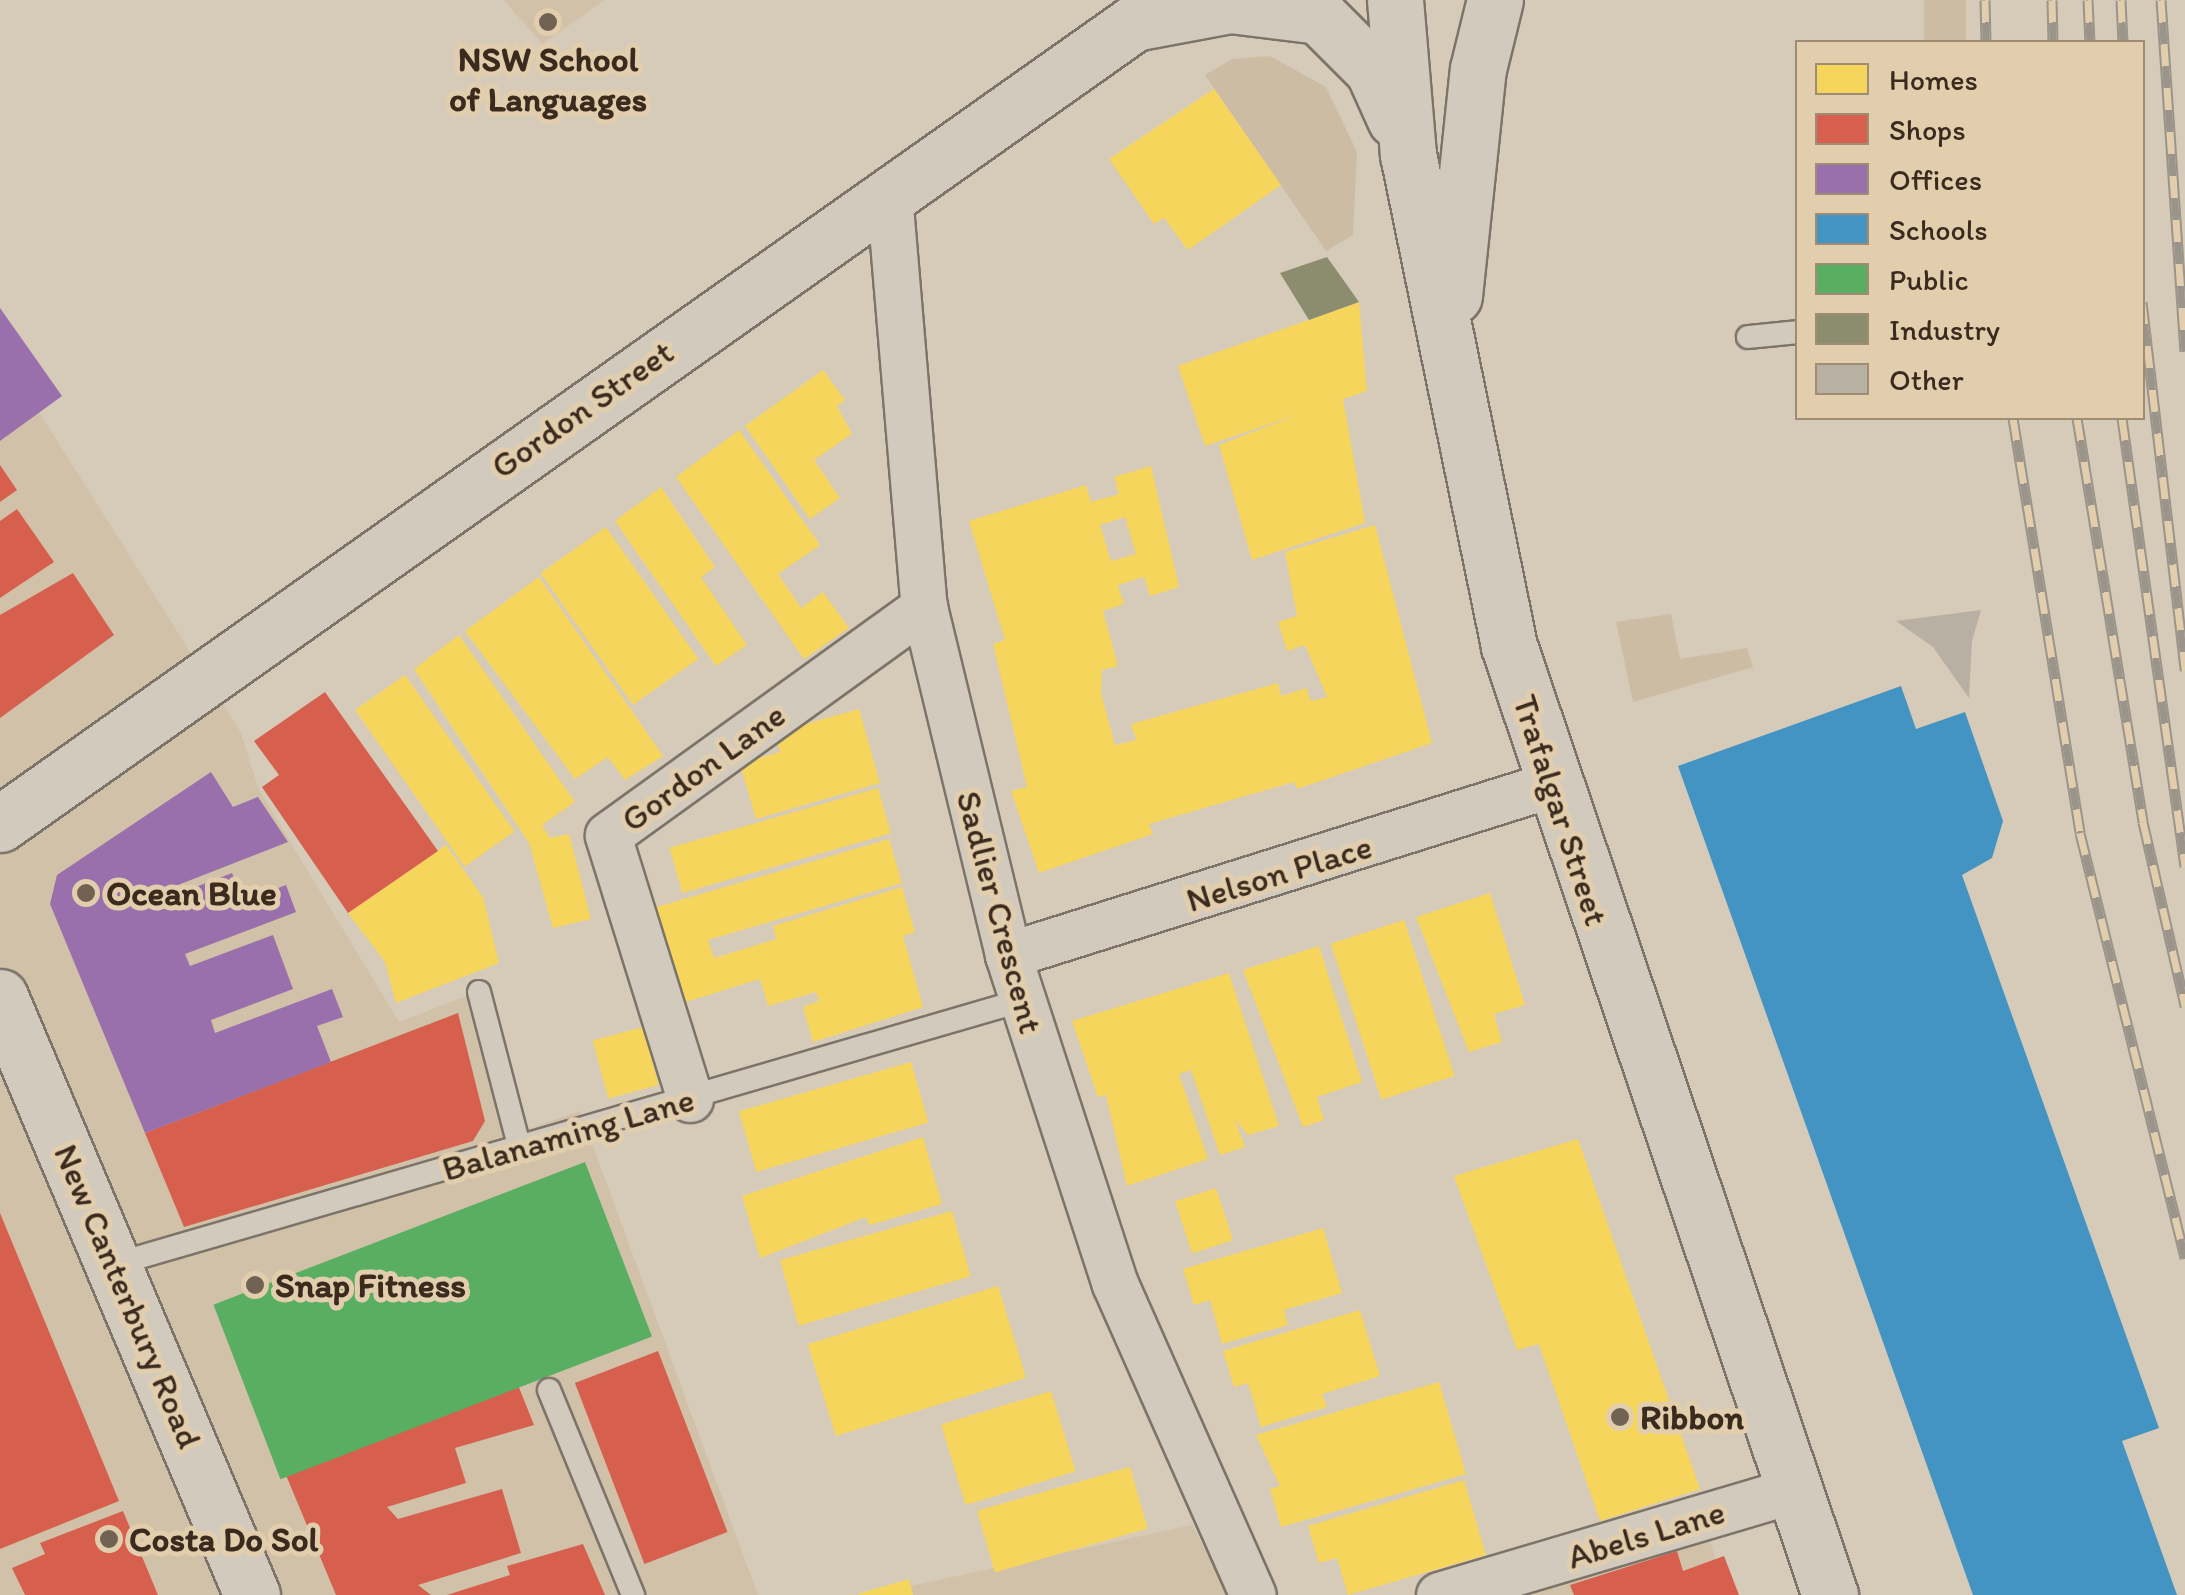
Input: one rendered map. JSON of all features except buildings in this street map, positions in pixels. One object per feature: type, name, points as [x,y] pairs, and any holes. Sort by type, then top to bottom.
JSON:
[{"type":"main road","name":"Trafalgar Street","points":[[1395,0],[1408,154],[1448,348],[1472,491],[1549,785],[1830,1595]]},
{"type":"main road","points":[[1463,0],[1478,68]]},
{"type":"main road","points":[[1448,348],[1478,68],[1495,0]]},
{"type":"main road","points":[[1151,12],[1230,5],[1319,16],[1373,70],[1408,154]]},
{"type":"main road","name":"Gordon Street","points":[[0,824],[1151,12]]},
{"type":"main road","name":"New Canterbury Road","points":[[0,998],[116,1264],[252,1595]]},
{"type":"street","name":"Sadlier Crescent","points":[[889,194],[924,607],[1008,955],[1115,1284],[1253,1595]]},
{"type":"street","name":"Gordon Lane","points":[[690,1100],[608,836],[924,607]]},
{"type":"street","name":"Nelson Place","points":[[1008,955],[1549,785]]},
{"type":"street","name":"Abels Lane","points":[[1439,1595],[1796,1489]]},
{"type":"lane","points":[[1748,337],[1795,332]]},
{"type":"lane","points":[[479,992],[520,1149]]},
{"type":"lane","name":"Balanaming Lane","points":[[116,1264],[1020,1001]]},
{"type":"lane","points":[[549,1390],[632,1595]]},
{"type":"shaded area","name":"NSW School of Languages","points":[[504,0],[605,0],[542,44]]},
{"type":"shaded area","points":[[1924,0],[1966,0],[1966,40],[1924,40]]},
{"type":"shaded area","points":[[1270,56],[1326,87],[1357,152],[1353,235],[1326,251],[1205,75],[1232,59]]},
{"type":"shaded area","points":[[0,350],[240,731],[259,790],[399,1022],[469,995],[505,1137],[580,1111],[758,1595],[0,1595]]},
{"type":"shaded area","points":[[1671,614],[1680,659],[1747,648],[1753,667],[1633,702],[1616,622]]},
{"type":"shaded area","points":[[1192,1525],[1230,1595],[870,1595]]},
{"type":"shaded area","points":[[1706,1529],[1727,1595],[1507,1595]]},
{"type":"railway","points":[[1985,0],[1986,40]]},
{"type":"railway","points":[[2052,0],[2053,40]]},
{"type":"railway","points":[[2088,0],[2090,40]]},
{"type":"railway","points":[[2121,0],[2123,40]]},
{"type":"railway","points":[[2161,0],[2185,351]]},
{"type":"railway","points":[[2145,328],[2185,670]]},
{"type":"railway","points":[[2013,420],[2080,833],[2185,1258]]},
{"type":"railway","points":[[2077,420],[2143,822],[2185,1006]]},
{"type":"railway","points":[[2122,420],[2185,867]]},
{"type":"place","name":"NSW School of Languages","points":[[548,22]]},
{"type":"place","name":"Ocean Blue","points":[[86,893]]},
{"type":"place","name":"Snap Fitness","points":[[255,1285]]},
{"type":"place","name":"Ribbon","points":[[1620,1417]]},
{"type":"place","name":"Costa Do Sol","points":[[109,1539]]}]
